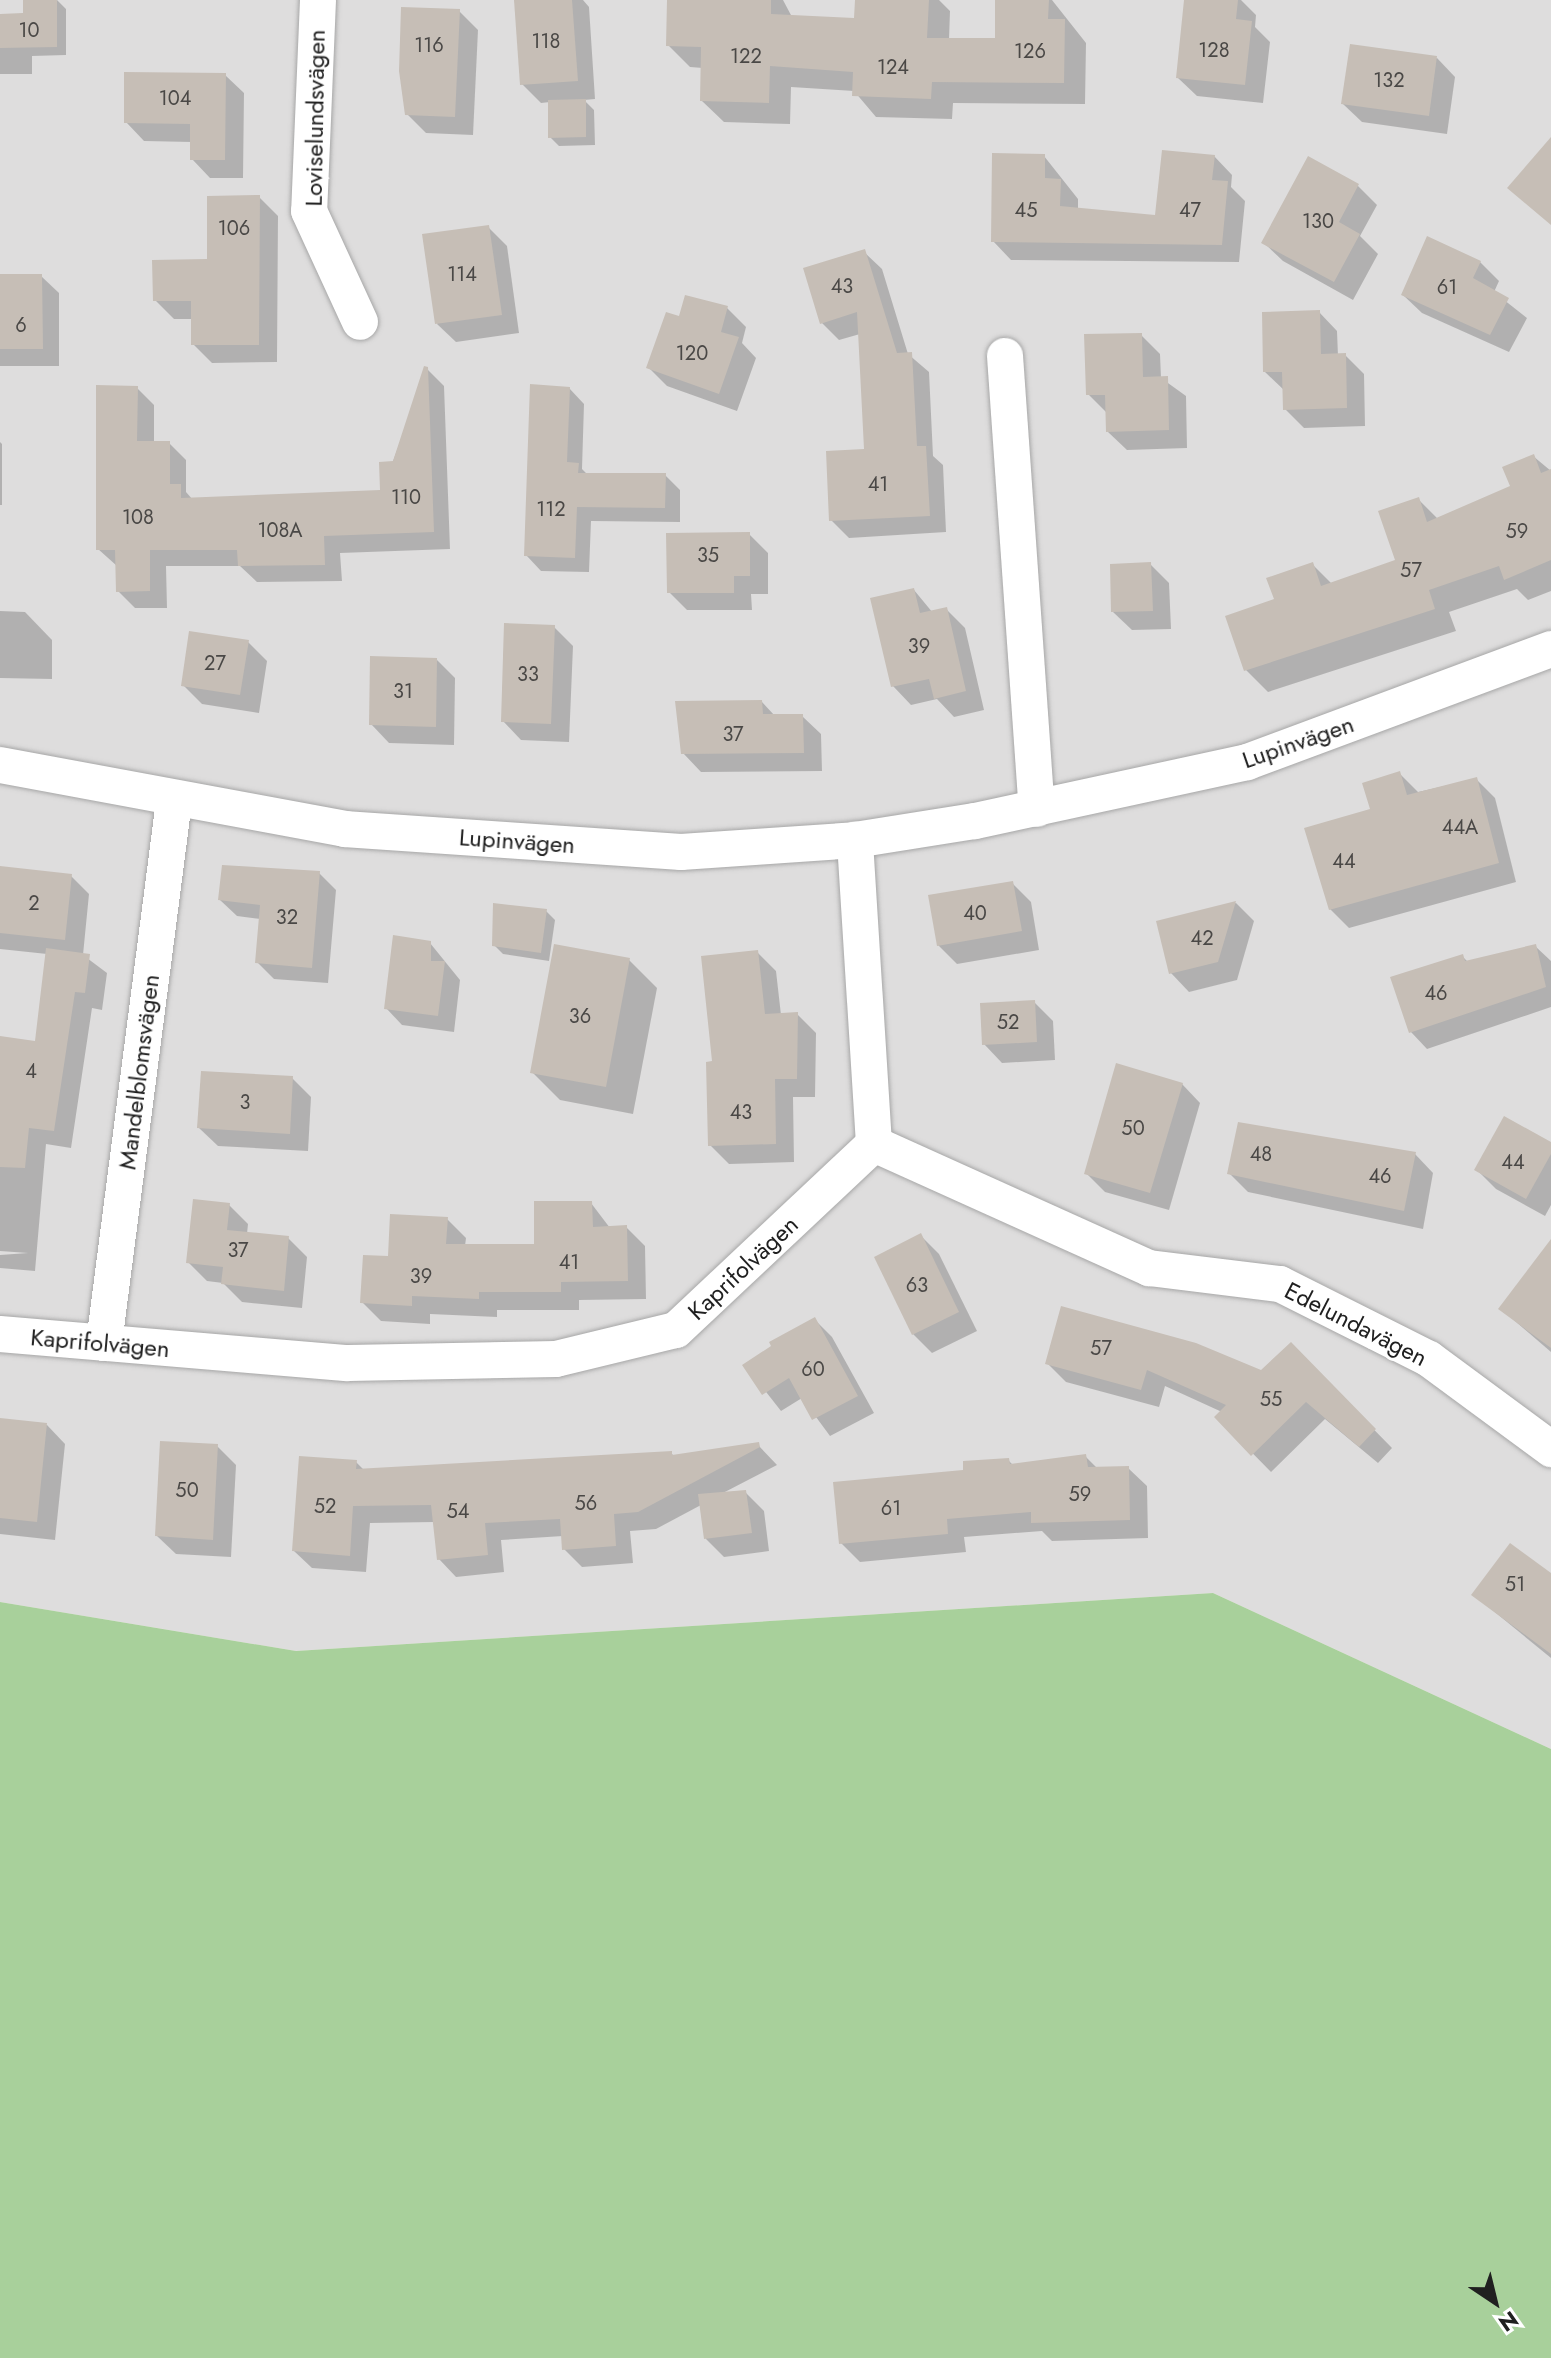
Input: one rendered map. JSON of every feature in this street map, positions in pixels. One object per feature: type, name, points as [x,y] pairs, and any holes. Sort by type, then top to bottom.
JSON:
[{"type":"street","name":"Loviselundsvägen","points":[[318,0],[309,211],[360,322]]},
{"type":"street","points":[[1005,356],[1037,809]]},
{"type":"street","name":"Lupinvägen","points":[[0,765],[174,801],[344,829],[681,852],[855,840],[1037,809],[1247,762],[1551,649]]},
{"type":"street","name":"Mandelblomsvägen","points":[[104,1343],[174,801]]},
{"type":"street","points":[[855,840],[874,1144]]},
{"type":"street","name":"Kaprifolvägen","points":[[0,1334],[348,1363],[556,1359],[676,1330],[874,1144]]},
{"type":"street","name":"Edelundavägen","points":[[874,1144],[1149,1268],[1280,1284],[1429,1359],[1551,1449]]},
{"type":"shaded area","points":[[0,0],[1551,0],[1551,1749],[1213,1593],[296,1651],[0,1602]]},
{"type":"green space","points":[[1213,1593],[1551,1749],[1551,2358],[0,2358],[0,1602],[296,1651]]},
{"type":"building","points":[[23,0],[57,0],[57,47],[0,48],[0,14],[23,13]]},
{"type":"building","points":[[514,0],[572,0],[578,81],[520,85]]},
{"type":"building","points":[[667,0],[771,0],[771,14],[854,18],[855,0],[929,0],[927,38],[995,38],[995,0],[1049,0],[1048,19],[1065,19],[1064,83],[932,82],[931,99],[852,96],[853,72],[770,66],[769,103],[700,101],[701,47],[666,46]]},
{"type":"building","points":[[1184,0],[1238,0],[1236,19],[1252,21],[1245,85],[1176,78]]},
{"type":"building","points":[[401,7],[460,9],[455,117],[405,115],[399,71]]},
{"type":"building","points":[[1350,44],[1437,56],[1429,116],[1341,104]]},
{"type":"building","points":[[124,72],[226,73],[225,160],[190,160],[190,124],[124,123]]},
{"type":"building","points":[[586,99],[586,137],[548,138],[548,100]]},
{"type":"building","points":[[1551,137],[1551,225],[1507,188]]},
{"type":"building","points":[[1162,150],[1215,155],[1212,180],[1228,181],[1222,245],[991,242],[992,153],[1045,154],[1045,178],[1061,179],[1060,206],[1155,215]]},
{"type":"building","points":[[1308,156],[1359,184],[1339,222],[1360,234],[1334,282],[1261,243]]},
{"type":"building","points":[[260,195],[259,345],[191,345],[191,301],[153,301],[152,260],[207,259],[207,196]]},
{"type":"building","points":[[489,225],[502,315],[435,324],[422,234]]},
{"type":"building","points":[[1427,236],[1481,261],[1473,278],[1509,298],[1490,335],[1401,295]]},
{"type":"building","points":[[865,249],[897,353],[912,352],[917,446],[926,446],[930,516],[829,521],[826,451],[864,449],[857,312],[820,324],[803,268]]},
{"type":"building","points":[[0,274],[42,274],[43,349],[0,349]]},
{"type":"building","points":[[685,295],[728,306],[721,332],[739,337],[719,394],[646,368],[666,312],[679,316]]},
{"type":"building","points":[[1320,310],[1321,354],[1346,353],[1347,408],[1283,410],[1282,372],[1263,372],[1262,312]]},
{"type":"building","points":[[1142,333],[1143,377],[1168,376],[1169,430],[1106,432],[1105,395],[1086,395],[1084,334]]},
{"type":"building","points":[[424,366],[428,367],[434,532],[324,536],[325,565],[238,566],[237,550],[150,550],[150,591],[116,592],[115,550],[96,550],[96,385],[138,386],[137,441],[170,441],[170,484],[181,484],[181,498],[380,490],[379,462],[393,461]]},
{"type":"building","points":[[530,384],[570,387],[567,462],[579,463],[578,473],[666,473],[665,508],[577,507],[575,558],[524,556]]},
{"type":"building","points":[[1534,454],[1541,473],[1551,469],[1551,560],[1504,580],[1499,566],[1429,590],[1435,609],[1244,671],[1225,616],[1274,599],[1266,578],[1313,562],[1321,586],[1395,560],[1378,511],[1419,497],[1427,522],[1510,486],[1502,467]]},
{"type":"building","points":[[750,532],[750,576],[734,576],[734,593],[667,593],[666,533]]},
{"type":"building","points":[[1151,562],[1153,611],[1111,612],[1110,564]]},
{"type":"building","points":[[914,588],[920,613],[947,607],[966,691],[934,699],[929,679],[891,687],[870,598]]},
{"type":"building","points":[[504,623],[555,625],[551,724],[501,722]]},
{"type":"building","points":[[189,631],[249,640],[240,695],[181,686]]},
{"type":"building","points":[[370,656],[437,658],[436,727],[369,725]]},
{"type":"building","points":[[762,700],[763,714],[803,714],[804,753],[681,754],[675,701]]},
{"type":"building","points":[[1400,771],[1407,795],[1477,777],[1499,863],[1329,910],[1304,828],[1370,809],[1362,783]]},
{"type":"building","points":[[222,865],[320,871],[312,968],[255,963],[260,905],[218,900]]},
{"type":"building","points":[[0,866],[72,874],[65,940],[0,933]]},
{"type":"building","points":[[1013,881],[1022,931],[937,946],[928,895]]},
{"type":"building","points":[[1236,901],[1218,962],[1169,974],[1156,921]]},
{"type":"building","points":[[493,903],[547,909],[541,953],[492,946]]},
{"type":"building","points":[[393,935],[431,941],[431,961],[445,961],[438,1016],[384,1009]]},
{"type":"building","points":[[554,944],[630,958],[606,1087],[530,1073]]},
{"type":"building","points":[[1536,944],[1546,987],[1409,1033],[1390,977],[1463,954],[1465,961]]},
{"type":"building","points":[[46,948],[90,954],[85,993],[75,992],[54,1131],[29,1128],[25,1168],[0,1167],[0,1036],[35,1041]]},
{"type":"building","points":[[758,950],[765,1014],[798,1012],[797,1079],[775,1079],[776,1144],[708,1146],[706,1062],[712,1061],[701,956]]},
{"type":"building","points":[[1035,1000],[1037,1042],[982,1045],[980,1003]]},
{"type":"building","points":[[1116,1063],[1183,1083],[1150,1193],[1084,1174]]},
{"type":"building","points":[[201,1071],[293,1076],[290,1134],[197,1128]]},
{"type":"building","points":[[1504,1116],[1551,1142],[1551,1154],[1526,1199],[1474,1170]]},
{"type":"building","points":[[1238,1122],[1416,1152],[1404,1211],[1227,1174]]},
{"type":"building","points":[[193,1199],[230,1203],[227,1230],[289,1236],[284,1291],[221,1284],[223,1267],[186,1263]]},
{"type":"building","points":[[534,1201],[592,1201],[593,1227],[627,1225],[628,1281],[561,1282],[561,1292],[479,1292],[479,1299],[412,1296],[412,1306],[360,1303],[363,1255],[388,1256],[390,1214],[448,1217],[446,1244],[534,1244]]},
{"type":"building","points":[[921,1233],[959,1312],[912,1335],[874,1257]]},
{"type":"building","points":[[1551,1239],[1551,1348],[1498,1309]]},
{"type":"building","points":[[1061,1306],[1196,1343],[1261,1370],[1291,1342],[1376,1429],[1359,1447],[1306,1402],[1251,1456],[1214,1417],[1226,1405],[1147,1370],[1141,1390],[1045,1364]]},
{"type":"building","points":[[815,1317],[858,1396],[812,1420],[789,1378],[762,1395],[742,1365],[771,1346],[769,1342]]},
{"type":"building","points":[[0,1418],[47,1423],[37,1522],[0,1518]]},
{"type":"building","points":[[160,1441],[218,1444],[213,1540],[155,1536]]},
{"type":"building","points":[[759,1442],[760,1447],[638,1512],[614,1514],[616,1546],[562,1550],[560,1519],[485,1523],[488,1555],[437,1560],[431,1505],[353,1506],[350,1556],[292,1551],[299,1456],[357,1460],[356,1469],[672,1451],[672,1455]]},
{"type":"building","points":[[1086,1454],[1088,1467],[1129,1466],[1130,1520],[1031,1523],[1031,1512],[947,1519],[948,1534],[839,1544],[833,1482],[963,1470],[963,1461],[1009,1458],[1010,1464]]},
{"type":"building","points":[[746,1490],[752,1533],[704,1539],[698,1494]]},
{"type":"building","points":[[1510,1543],[1551,1573],[1551,1654],[1471,1595]]}]
